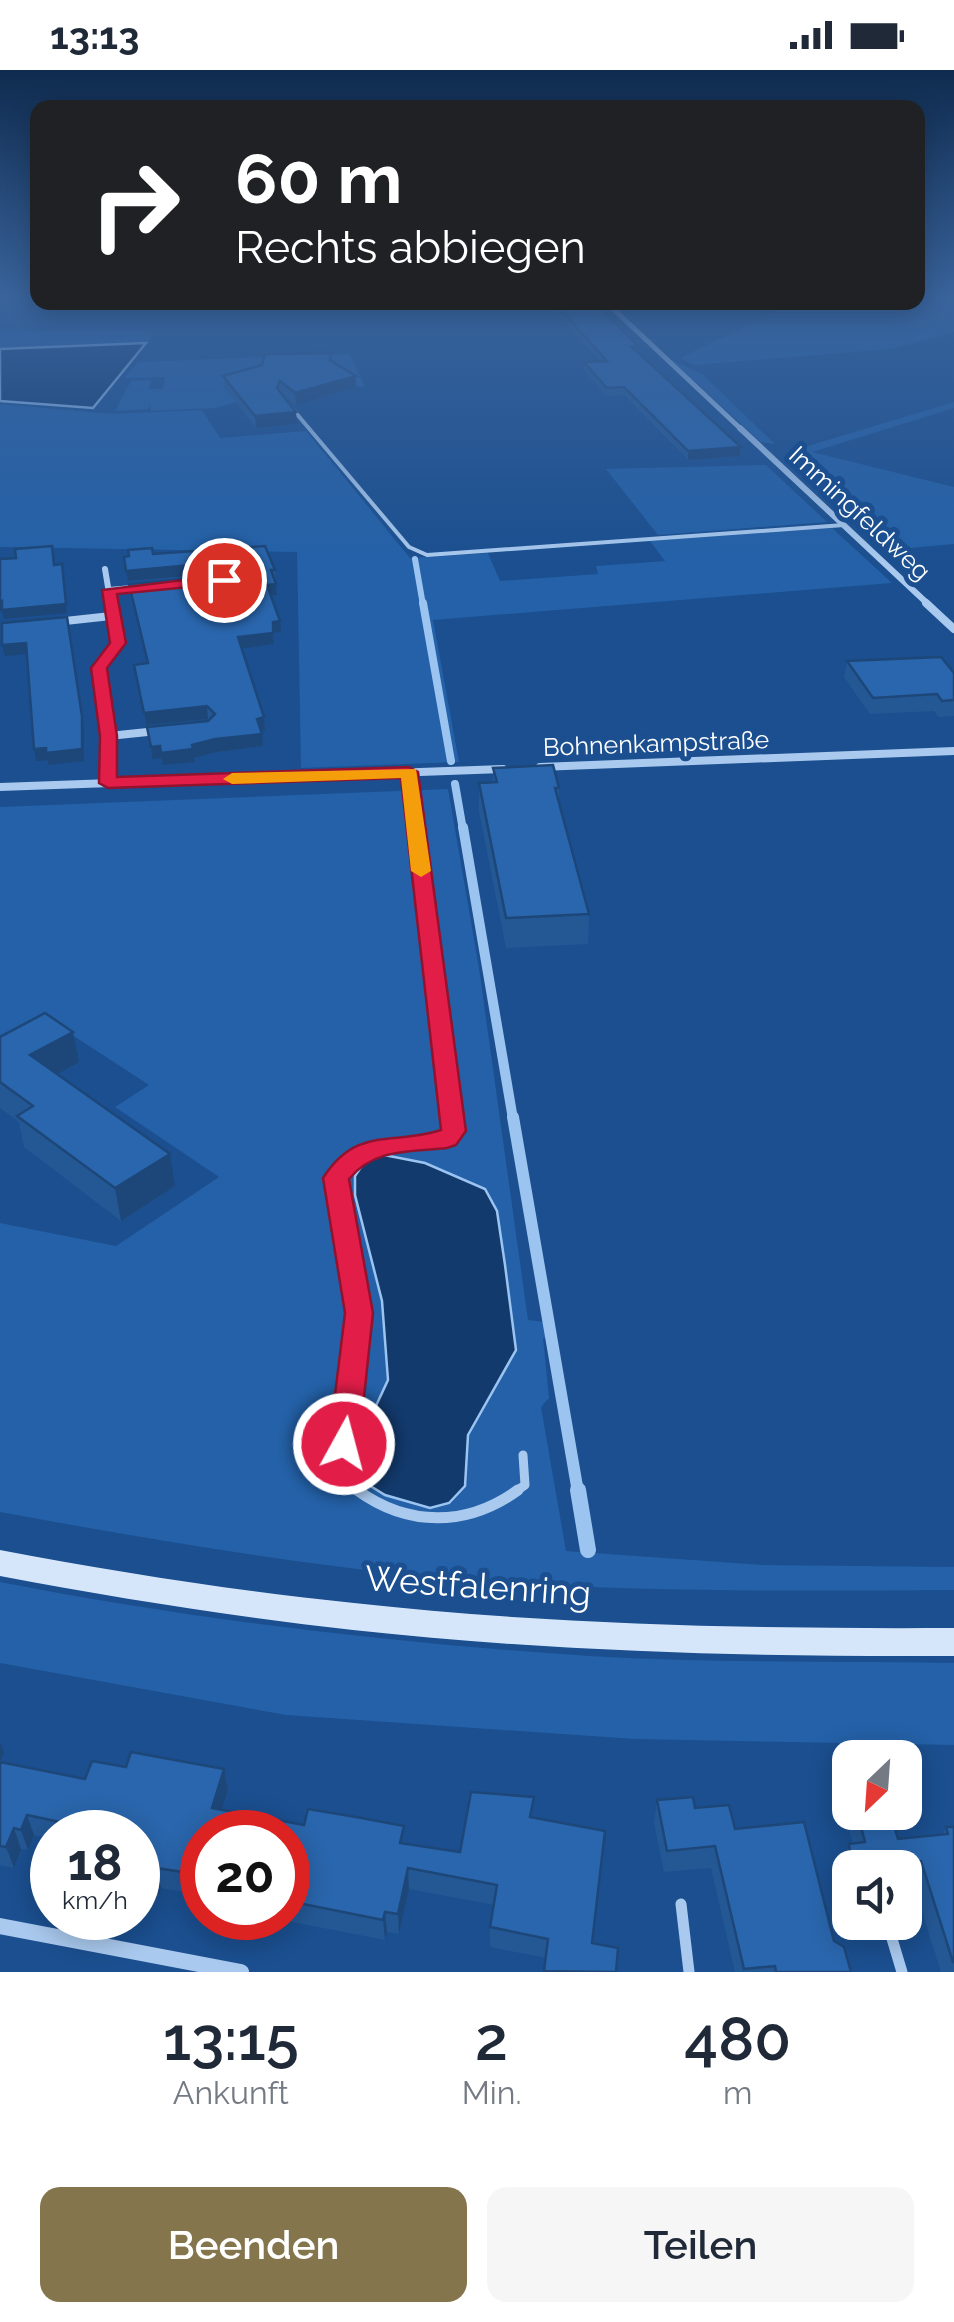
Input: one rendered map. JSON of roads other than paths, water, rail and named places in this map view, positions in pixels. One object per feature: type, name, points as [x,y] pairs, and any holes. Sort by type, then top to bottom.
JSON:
[{"type":"street","name":"Immingfeldweg","points":[[693,383],[954,628]]},
{"type":"street","points":[[105,569],[118,643],[99,668],[108,736],[108,783]]},
{"type":"street","points":[[109,590],[148,586]]},
{"type":"street","points":[[37,624],[112,616]]},
{"type":"street","points":[[108,736],[176,730]]},
{"type":"street","name":"Bohnenkampstraße","points":[[526,768],[954,752]]},
{"type":"street","name":"Bohnenkampstraße","points":[[0,787],[506,769]]},
{"type":"street","name":"Westfalenring","points":[[0,1563],[218,1600],[446,1624],[687,1638],[954,1642]]},
{"type":"street","points":[[0,1926],[241,1972]]},
{"type":"lane","points":[[284,398],[408,547],[427,555],[844,524]]},
{"type":"lane","points":[[409,772],[454,1131],[447,1140],[372,1148],[352,1159],[336,1178],[359,1313],[340,1477],[394,1513],[431,1520],[503,1504],[525,1485],[524,1455]]},
{"type":"lane","points":[[681,1904],[689,1972]]},
{"type":"lane","points":[[892,1940],[902,1972]]},
{"type":"waterway","points":[[415,559],[423,605]]},
{"type":"waterway","points":[[423,603],[451,761]]},
{"type":"waterway","points":[[455,784],[463,830]]},
{"type":"waterway","points":[[463,827],[513,1119]]},
{"type":"waterway","points":[[513,1117],[578,1492]]},
{"type":"waterway","points":[[578,1490],[588,1550]]}]
